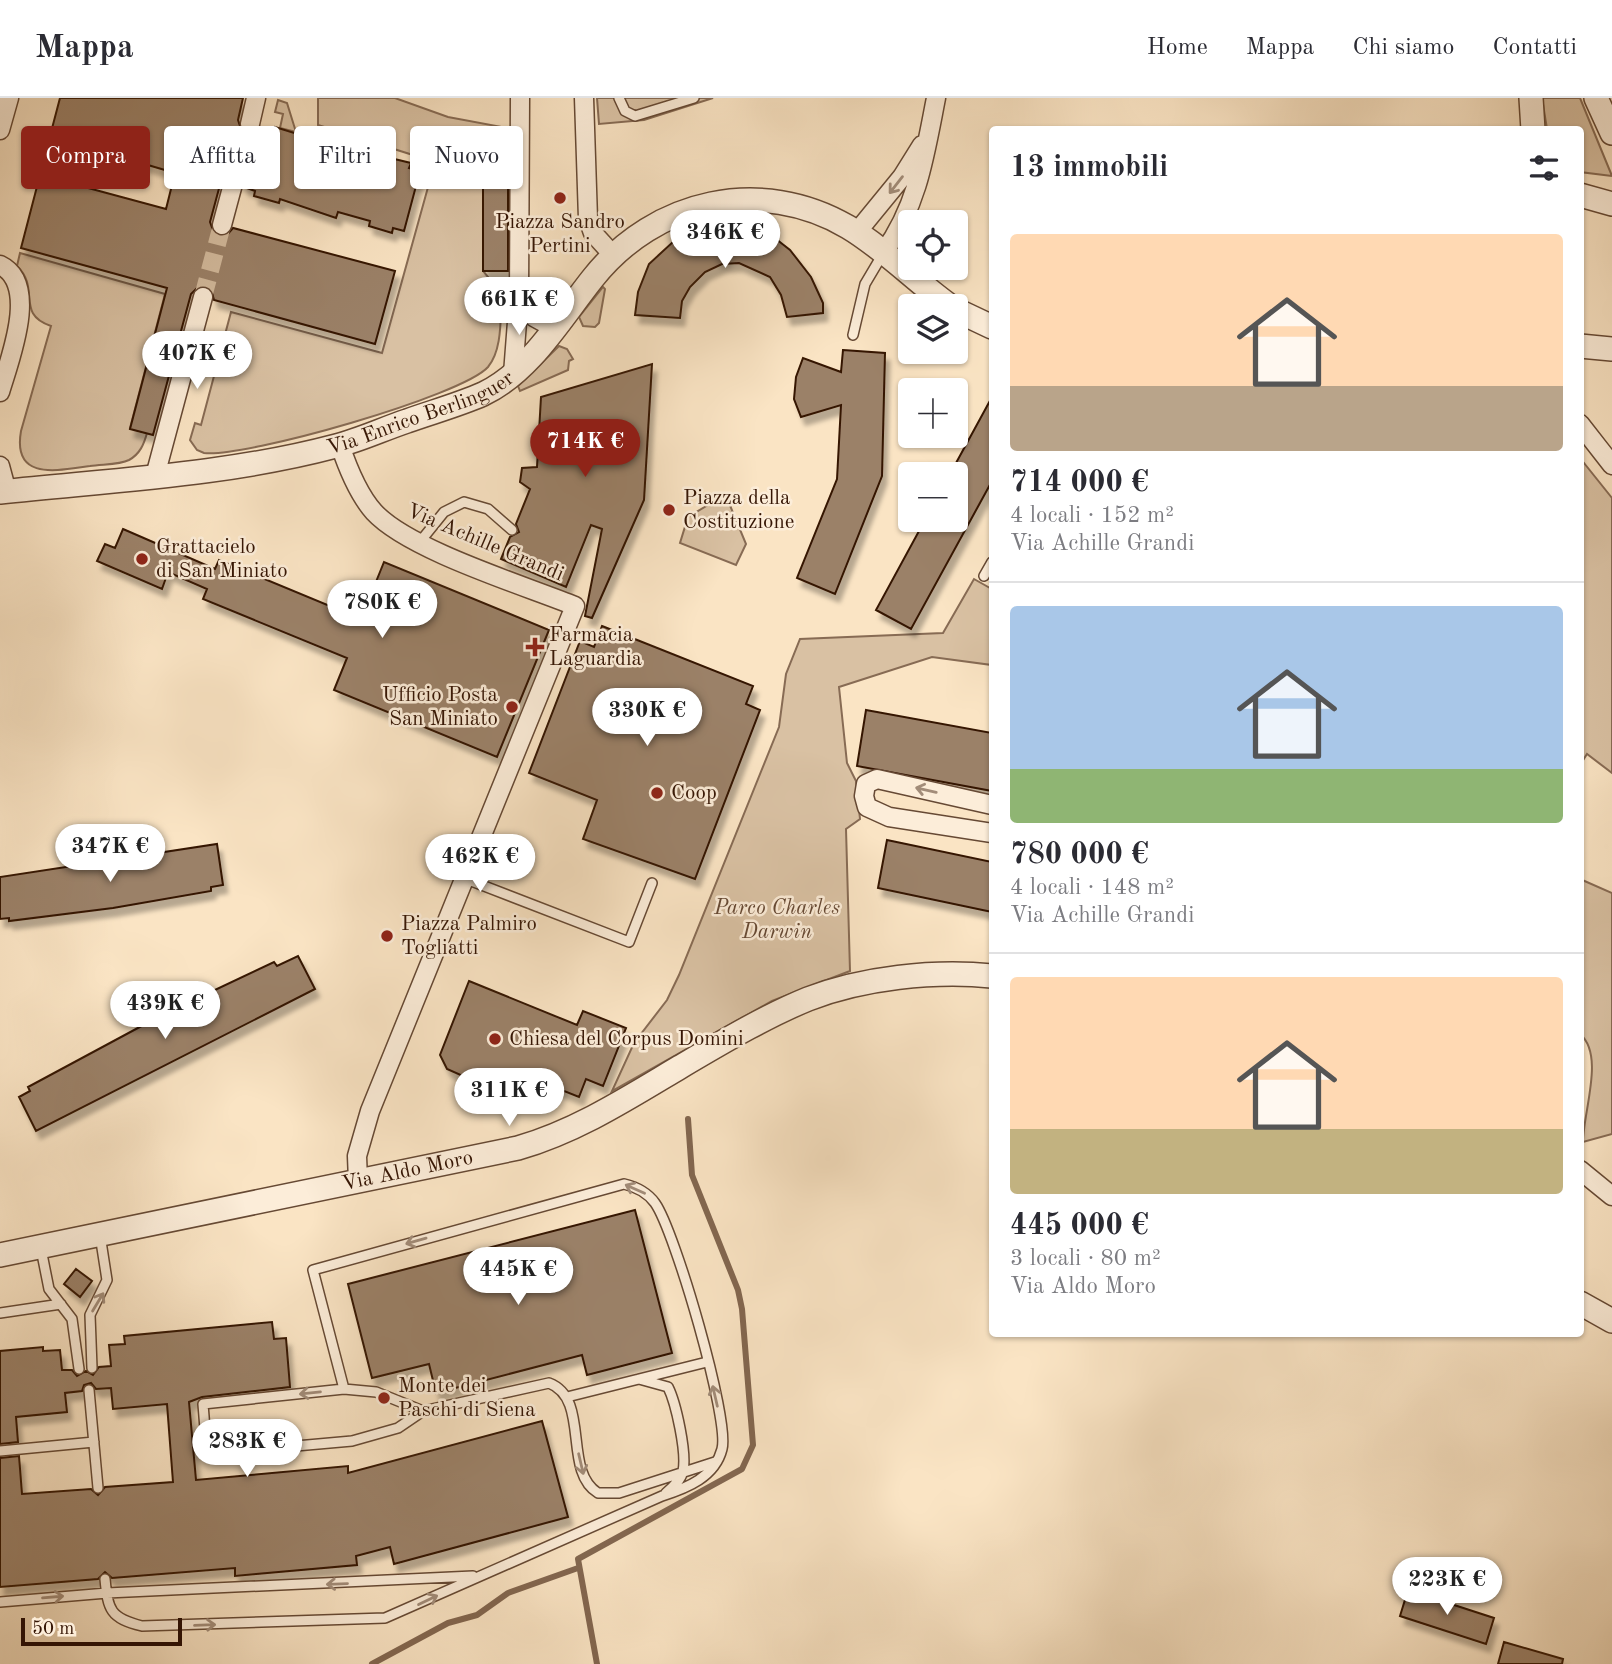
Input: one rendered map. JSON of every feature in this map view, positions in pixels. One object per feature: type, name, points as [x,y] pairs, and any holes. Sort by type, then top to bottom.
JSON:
[{"type":"street","points":[[0,130],[9,98]]},
{"type":"street","points":[[250,124],[256,98]]},
{"type":"street","points":[[513,373],[519,296],[520,98]]},
{"type":"street","points":[[584,98],[588,219],[593,233],[613,256]]},
{"type":"street","points":[[884,252],[905,220],[915,197],[936,98]]},
{"type":"street","points":[[1531,98],[1533,126]]},
{"type":"street","points":[[1596,98],[1612,133]]},
{"type":"street","points":[[857,232],[902,177],[928,133]]},
{"type":"street","points":[[222,225],[232,189]]},
{"type":"street","points":[[1584,197],[1612,204]]},
{"type":"street","name":"Via Enrico Berlinguer","points":[[4,492],[155,476],[269,460],[340,445],[472,398],[513,373],[613,256],[644,230],[670,216],[698,206],[728,201],[765,200],[825,215],[857,232],[935,294]]},
{"type":"street","points":[[0,265],[13,277],[20,304],[18,326],[0,392]]},
{"type":"street","points":[[519,296],[534,317],[554,328]]},
{"type":"street","points":[[155,476],[203,297]]},
{"type":"street","points":[[968,316],[989,326]]},
{"type":"street","points":[[1584,346],[1612,349]]},
{"type":"street","points":[[1584,430],[1612,465]]},
{"type":"street","name":"Via Achille Grandi","points":[[340,445],[354,481],[368,505],[390,526],[419,543],[575,606],[466,879]]},
{"type":"street","points":[[0,466],[4,492]]},
{"type":"street","points":[[989,804],[883,780],[871,781],[865,789],[867,807],[881,814],[989,832]]},
{"type":"street","points":[[358,1181],[358,1156],[370,1111],[466,879]]},
{"type":"street","name":"Via Aldo Moro","points":[[0,1255],[488,1156],[558,1135],[807,999],[842,989],[893,980],[950,975],[989,976]]},
{"type":"street","points":[[1584,1173],[1612,1196]]},
{"type":"street","points":[[1584,1305],[1612,1321]]},
{"type":"lane","points":[[619,98],[625,111],[635,116],[694,98]]},
{"type":"lane","points":[[853,335],[864,284],[884,252]]},
{"type":"lane","points":[[419,543],[444,512],[464,502],[488,509],[512,530]]},
{"type":"lane","points":[[984,576],[989,567]]},
{"type":"lane","points":[[466,879],[629,942],[652,883]]},
{"type":"lane","points":[[105,1578],[113,1614],[142,1626],[373,1620],[416,1606],[662,1496],[690,1487],[717,1462],[724,1440],[685,1274],[663,1218],[643,1191],[624,1184],[313,1270],[344,1389]]},
{"type":"lane","points":[[92,1368],[90,1315],[107,1280],[100,1233]]},
{"type":"lane","points":[[41,1247],[50,1289],[72,1319],[79,1369]]},
{"type":"lane","points":[[0,1313],[61,1304]]},
{"type":"lane","points":[[566,1397],[707,1362]]},
{"type":"lane","points":[[639,1379],[661,1383],[671,1394],[684,1460],[680,1478],[662,1496]]},
{"type":"lane","points":[[423,1411],[376,1392],[344,1389],[203,1404],[207,1454],[352,1441],[398,1428],[423,1411],[544,1383],[558,1387],[566,1397],[583,1472],[590,1488],[598,1493],[619,1493],[717,1462]]},
{"type":"lane","points":[[89,1390],[98,1488]]},
{"type":"lane","points":[[0,1451],[94,1442]]},
{"type":"lane","points":[[0,1602],[107,1592],[348,1584],[478,1576]]},
{"type":"green space","points":[[318,98],[395,98],[448,117],[497,126],[410,126],[410,154],[396,150],[396,126],[318,125]]},
{"type":"green space","points":[[597,98],[713,98],[644,120],[599,124]]},
{"type":"green space","points":[[1542,98],[1580,98],[1612,176],[1584,172],[1584,126],[1547,126]]},
{"type":"green space","points":[[278,100],[287,103],[294,132],[280,128],[283,114],[275,112]]},
{"type":"green space","points":[[428,189],[483,189],[483,271],[502,294],[500,332],[493,360],[488,367],[470,379],[438,393],[305,436],[227,452],[204,453],[197,450],[190,440],[195,423],[201,425],[231,312],[382,353]]},
{"type":"green space","points":[[20,253],[165,294],[130,428],[147,433],[141,448],[129,460],[115,464],[52,470],[31,466],[24,459],[20,447],[21,431],[51,326],[40,321],[31,308],[27,283],[17,266]]},
{"type":"green space","points":[[603,287],[605,289],[599,323],[595,327],[583,326],[579,317]]},
{"type":"green space","points":[[559,346],[567,349],[573,359],[569,361],[568,370],[520,391],[518,386]]},
{"type":"green space","points":[[1584,463],[1612,498],[1612,773],[1587,754],[1584,759]]},
{"type":"green space","points":[[713,502],[729,503],[746,544],[736,565],[680,543],[688,517]]},
{"type":"green space","name":"Parco Charles Darwin","points":[[974,579],[989,587],[989,665],[932,657],[839,687],[847,763],[856,781],[860,819],[846,829],[850,971],[772,1001],[612,1091],[634,1043],[667,1000],[679,975],[779,727],[786,674],[800,639],[943,633]]},
{"type":"green space","points":[[1584,881],[1612,893],[1612,1134],[1584,1142],[1592,1069],[1584,1039]]},
{"type":"building","points":[[60,98],[243,98],[238,120],[240,126],[164,126],[164,170],[150,166],[150,126],[53,126]]},
{"type":"building","points":[[280,129],[294,133],[294,189],[396,189],[396,159],[410,163],[410,189],[415,189],[404,231],[393,228],[392,233],[369,226],[370,221],[338,212],[336,218],[280,199],[279,203],[254,196],[255,191],[250,189],[280,189]]},
{"type":"building","points":[[36,189],[92,189],[166,209],[171,189],[219,189],[210,222],[218,236],[226,236],[233,228],[395,271],[375,344],[214,300],[211,289],[199,286],[191,294],[153,435],[130,429],[167,288],[21,248]]},
{"type":"building","points":[[483,189],[508,189],[508,271],[483,271]]},
{"type":"building","points":[[745,224],[771,235],[790,250],[811,277],[823,303],[823,313],[787,317],[781,295],[770,277],[739,263],[722,264],[705,272],[690,287],[682,301],[680,318],[635,315],[638,292],[649,264],[675,240],[714,226]]},
{"type":"building","points":[[843,350],[885,353],[882,476],[835,594],[797,578],[837,479],[841,405],[801,417],[794,399],[796,377],[803,358],[841,372]]},
{"type":"building","points":[[652,364],[644,500],[592,618],[585,616],[602,529],[591,525],[566,587],[501,559],[510,537],[519,532],[516,524],[530,489],[520,482],[522,468],[537,467],[541,397]]},
{"type":"building","points":[[989,402],[989,486],[968,525],[968,462],[957,462],[964,448],[968,448],[968,441]]},
{"type":"building","points":[[123,529],[215,569],[219,560],[361,619],[384,562],[549,630],[497,757],[334,690],[347,658],[203,599],[207,589],[168,572],[162,589],[97,561],[105,544],[115,548]]},
{"type":"building","points":[[918,532],[964,532],[911,629],[876,610]]},
{"type":"building","points":[[602,626],[753,686],[746,704],[760,710],[695,879],[583,839],[597,800],[529,773],[580,641],[594,647]]},
{"type":"building","points":[[866,710],[989,732],[989,790],[857,766]]},
{"type":"building","points":[[887,840],[989,861],[989,911],[878,888]]},
{"type":"building","points":[[217,844],[223,885],[211,887],[211,891],[113,908],[9,921],[9,918],[0,919],[0,877]]},
{"type":"building","points":[[298,956],[315,989],[36,1131],[19,1097],[30,1091],[28,1087],[162,1015],[274,962],[277,966]]},
{"type":"building","name":"Chiesa del Corpus Domini","points":[[469,981],[577,1025],[583,1011],[626,1028],[603,1086],[586,1079],[579,1097],[529,1077],[525,1088],[508,1096],[447,1069],[440,1055]]},
{"type":"building","points":[[635,1210],[672,1353],[587,1375],[582,1355],[436,1393],[429,1364],[372,1378],[348,1284]]},
{"type":"building","points":[[76,1269],[92,1281],[80,1297],[64,1284]]},
{"type":"building","points":[[272,1322],[274,1339],[286,1338],[290,1387],[202,1397],[189,1402],[196,1480],[348,1466],[348,1473],[542,1421],[568,1517],[394,1564],[390,1547],[356,1556],[357,1565],[235,1576],[235,1568],[112,1578],[105,1572],[98,1579],[0,1587],[0,1458],[19,1456],[22,1494],[91,1489],[98,1495],[105,1487],[173,1482],[167,1404],[113,1409],[111,1388],[96,1389],[91,1383],[84,1385],[82,1391],[65,1393],[67,1412],[16,1417],[18,1442],[0,1444],[0,1351],[43,1347],[43,1351],[60,1350],[62,1370],[72,1370],[77,1376],[86,1371],[93,1375],[99,1367],[111,1366],[109,1345],[125,1344],[124,1336]]},
{"type":"building","points":[[1408,1590],[1494,1618],[1486,1644],[1400,1616]]},
{"type":"building","points":[[1504,1642],[1563,1659],[1562,1664],[1498,1664]]},
{"type":"waterway","points":[[597,1664],[578,1559],[742,1469],[753,1445],[742,1309],[738,1290],[692,1175],[688,1119]]},
{"type":"waterway","points":[[372,1664],[448,1623],[477,1615],[508,1593],[578,1568]]},
{"type":"tunnel","points":[[203,297],[222,225]]},
{"type":"place","name":"Piazza Sandro Pertini","points":[[560,198]]},
{"type":"place","name":"Piazza della Costituzione","points":[[669,510]]},
{"type":"place","name":"Grattacielo di San Miniato","points":[[142,559]]},
{"type":"place","name":"Farmacia Laguardia","points":[[535,647]]},
{"type":"place","name":"Ufficio Posta San Miniato","points":[[512,707]]},
{"type":"place","name":"Coop","points":[[657,793]]},
{"type":"place","name":"Piazza Palmiro Togliatti","points":[[387,936]]},
{"type":"place","name":"Chiesa del Corpus Domini","points":[[495,1039]]},
{"type":"place","name":"Monte dei Paschi di Siena","points":[[384,1398]]}]
